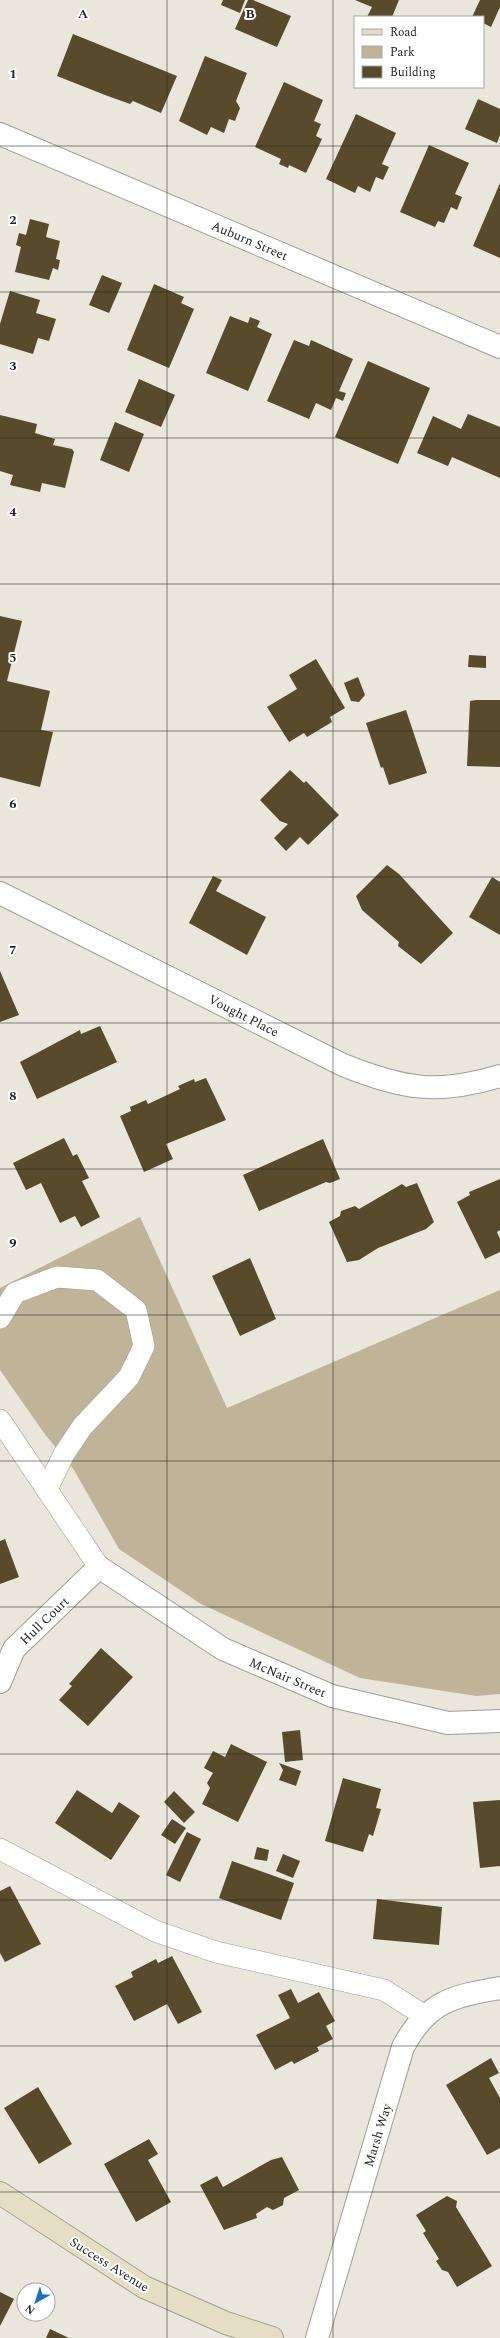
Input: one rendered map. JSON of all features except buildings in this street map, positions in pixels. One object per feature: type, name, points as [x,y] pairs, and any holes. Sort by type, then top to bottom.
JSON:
[{"type":"street","name":"Auburn Street","points":[[0,134],[500,347]]},
{"type":"street","name":"Vought Place","points":[[0,893],[343,1065],[378,1079],[411,1087],[446,1087],[500,1076]]},
{"type":"street","name":"Hull Court","points":[[0,1682],[14,1649],[99,1567]]},
{"type":"street","name":"McNair Street","points":[[99,1567],[223,1649],[332,1696],[448,1723],[500,1721]]},
{"type":"street","name":"Marsh Way","points":[[317,2338],[403,2047],[413,2028],[425,2016],[451,1998],[467,1993],[500,1988]]},
{"type":"street","name":"Success Avenue","points":[[0,2193],[144,2287],[226,2323],[272,2338]]},
{"type":"lane","points":[[0,1318],[15,1293],[57,1277],[97,1280],[136,1310],[144,1346],[132,1371],[107,1403],[82,1427],[64,1454],[47,1489]]},
{"type":"lane","points":[[0,1420],[99,1567]]},
{"type":"lane","points":[[0,1849],[155,1931],[216,1952],[384,1990],[425,2016]]},
{"type":"green space","points":[[140,1217],[227,1408],[500,1290],[500,1694],[476,1696],[360,1678],[201,1604],[119,1549],[74,1470],[44,1433],[0,1370],[0,1288]]}]
